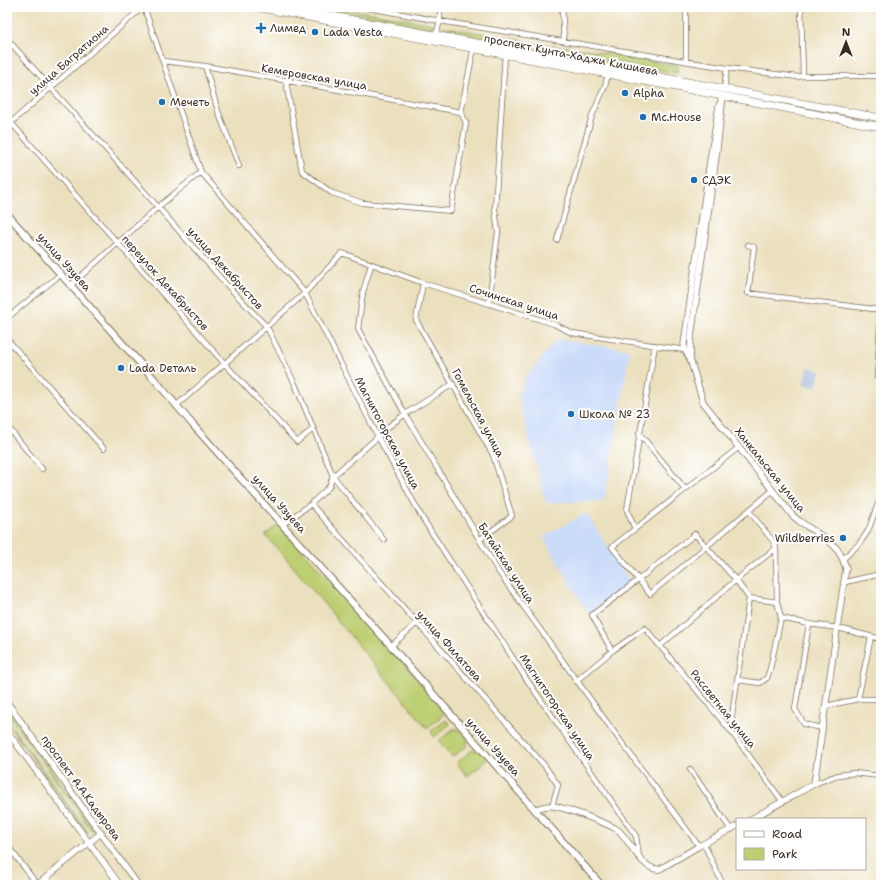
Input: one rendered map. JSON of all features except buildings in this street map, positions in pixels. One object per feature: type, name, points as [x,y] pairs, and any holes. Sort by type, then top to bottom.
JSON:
[{"type":"main road","name":"проспект Кунта-Хаджи Кишиева","points":[[256,7],[419,38],[634,72],[881,127]]},
{"type":"main road","name":"проспект Кунта-Хаджи Кишиева","points":[[284,7],[311,10],[436,36],[506,54],[608,74],[881,118]]},
{"type":"main road","name":"улица Узуева","points":[[7,214],[601,885]]},
{"type":"street","name":"Магнитогорская улица","points":[[143,7],[201,172],[305,293],[378,437],[423,518],[527,680],[636,836],[640,857]]},
{"type":"street","name":"улица Багратиона","points":[[9,124],[51,89],[143,7]]},
{"type":"street","points":[[363,7],[727,68],[792,77],[881,76]]},
{"type":"street","points":[[419,38],[436,36],[440,21],[440,7]]},
{"type":"street","points":[[562,7],[564,41]]},
{"type":"street","points":[[686,7],[686,60]]},
{"type":"street","points":[[801,7],[803,76]]},
{"type":"street","points":[[297,15],[311,10]]},
{"type":"street","name":"улица Декабристов","points":[[7,39],[225,283],[267,327],[295,384],[333,476],[384,540]]},
{"type":"street","points":[[286,82],[302,171],[332,193],[363,203],[451,211],[466,123],[461,112],[475,46]]},
{"type":"street","points":[[489,304],[498,232],[495,209],[506,54]]},
{"type":"street","name":"Кемеровская улица","points":[[163,61],[204,66],[286,82],[461,112]]},
{"type":"street","points":[[204,66],[218,111],[239,166]]},
{"type":"street","points":[[685,350],[684,344],[710,161],[727,68]]},
{"type":"street","points":[[557,240],[592,116],[605,86],[608,74],[634,72]]},
{"type":"street","name":"Ханкальская улица","points":[[690,359],[691,337],[717,149],[723,92]]},
{"type":"street","name":"переулок Декабристов","points":[[7,118],[9,124],[297,442],[313,429]]},
{"type":"street","points":[[71,285],[158,207],[201,172]]},
{"type":"street","points":[[748,246],[754,247],[748,293],[881,310]]},
{"type":"street","name":"Сочинская улица","points":[[305,293],[342,253],[423,283],[554,324],[572,333],[685,350]]},
{"type":"street","name":"Батайская улица","points":[[371,265],[363,292],[358,329],[405,414],[498,571],[576,680],[701,845],[723,885]]},
{"type":"street","points":[[7,318],[61,274]]},
{"type":"street","name":"Гомельская улица","points":[[423,283],[416,320],[493,455],[512,516],[479,540]]},
{"type":"street","points":[[177,405],[305,293]]},
{"type":"street","points":[[881,307],[877,377],[881,377]]},
{"type":"street","points":[[7,339],[104,449]]},
{"type":"street","points":[[634,529],[627,510],[655,345]]},
{"type":"street","name":"Ханкальская улица","points":[[685,350],[690,359],[703,402],[772,491],[796,519],[836,548],[843,559]]},
{"type":"street","points":[[283,524],[311,504],[329,487],[333,476],[388,427],[405,414],[452,384]]},
{"type":"street","points":[[7,426],[42,469]]},
{"type":"street","points":[[640,433],[685,490]]},
{"type":"street","points":[[738,448],[612,547],[638,580],[650,594],[772,491]]},
{"type":"street","points":[[814,784],[845,582],[846,568],[843,559],[859,544],[868,531],[878,504],[881,501]]},
{"type":"street","name":"улица Филатова","points":[[311,504],[544,765],[558,785],[552,806]]},
{"type":"street","points":[[738,680],[760,683],[767,678],[781,618],[777,602],[776,548],[773,541],[749,511]]},
{"type":"street","points":[[576,680],[612,651],[592,615],[695,534],[750,598],[777,602]]},
{"type":"street","points":[[660,646],[736,580],[776,548]]},
{"type":"street","points":[[845,582],[881,574]]},
{"type":"street","points":[[730,730],[750,598]]},
{"type":"street","points":[[781,618],[838,628],[881,639]]},
{"type":"street","points":[[391,646],[417,623]]},
{"type":"street","points":[[809,624],[795,709],[804,724],[822,728]]},
{"type":"street","name":"Рассветная улица","points":[[612,651],[645,628],[730,730],[783,802]]},
{"type":"street","points":[[858,699],[871,637]]},
{"type":"street","points":[[826,706],[858,699],[881,699]]},
{"type":"street","name":"проспект А.А.Кадырова","points":[[7,702],[138,885]]},
{"type":"street","points":[[7,731],[120,885]]},
{"type":"street","points":[[690,769],[731,830]]},
{"type":"street","points":[[753,818],[814,784],[838,775],[854,773],[881,776]]},
{"type":"street","points":[[535,809],[552,806],[586,816],[618,830],[640,857],[650,868],[654,870],[660,869],[736,827]]},
{"type":"street","points":[[7,845],[37,885],[101,833]]},
{"type":"street","points":[[46,878],[52,885]]},
{"type":"shaded area","name":"Школа № 23","points":[[557,339],[630,350],[604,501],[546,503],[518,396],[525,378]]},
{"type":"shaded area","points":[[808,367],[821,371],[816,388],[803,384]]},
{"type":"shaded area","points":[[586,513],[631,583],[588,613],[543,537]]},
{"type":"green space","points":[[319,7],[337,7],[433,24],[432,28]]},
{"type":"green space","points":[[444,27],[561,47],[559,53],[443,31]]},
{"type":"green space","points":[[565,46],[678,66],[677,73],[563,53]]},
{"type":"green space","points":[[279,524],[442,707],[444,714],[427,728],[265,535]]},
{"type":"green space","points":[[7,708],[94,829],[92,831],[7,713]]},
{"type":"green space","points":[[7,720],[88,832],[87,834],[7,723]]},
{"type":"green space","points":[[446,720],[450,724],[434,737],[431,731]]},
{"type":"green space","points":[[453,729],[458,729],[467,739],[467,746],[452,757],[439,741]]},
{"type":"green space","points":[[472,750],[481,751],[487,758],[482,765],[467,776],[457,763]]},
{"type":"place","name":"Лимед","points":[[261,28]]},
{"type":"place","name":"Lada Vesta","points":[[315,32]]},
{"type":"place","name":"Alpha","points":[[625,93]]},
{"type":"place","name":"Мечеть","points":[[162,102]]},
{"type":"place","name":"Mc.House","points":[[643,117]]},
{"type":"place","name":"СДЭК","points":[[694,180]]},
{"type":"place","name":"Lada Dеталь","points":[[121,368]]},
{"type":"place","name":"Школа № 23","points":[[571,414]]},
{"type":"place","name":"Wildberries","points":[[843,538]]}]
